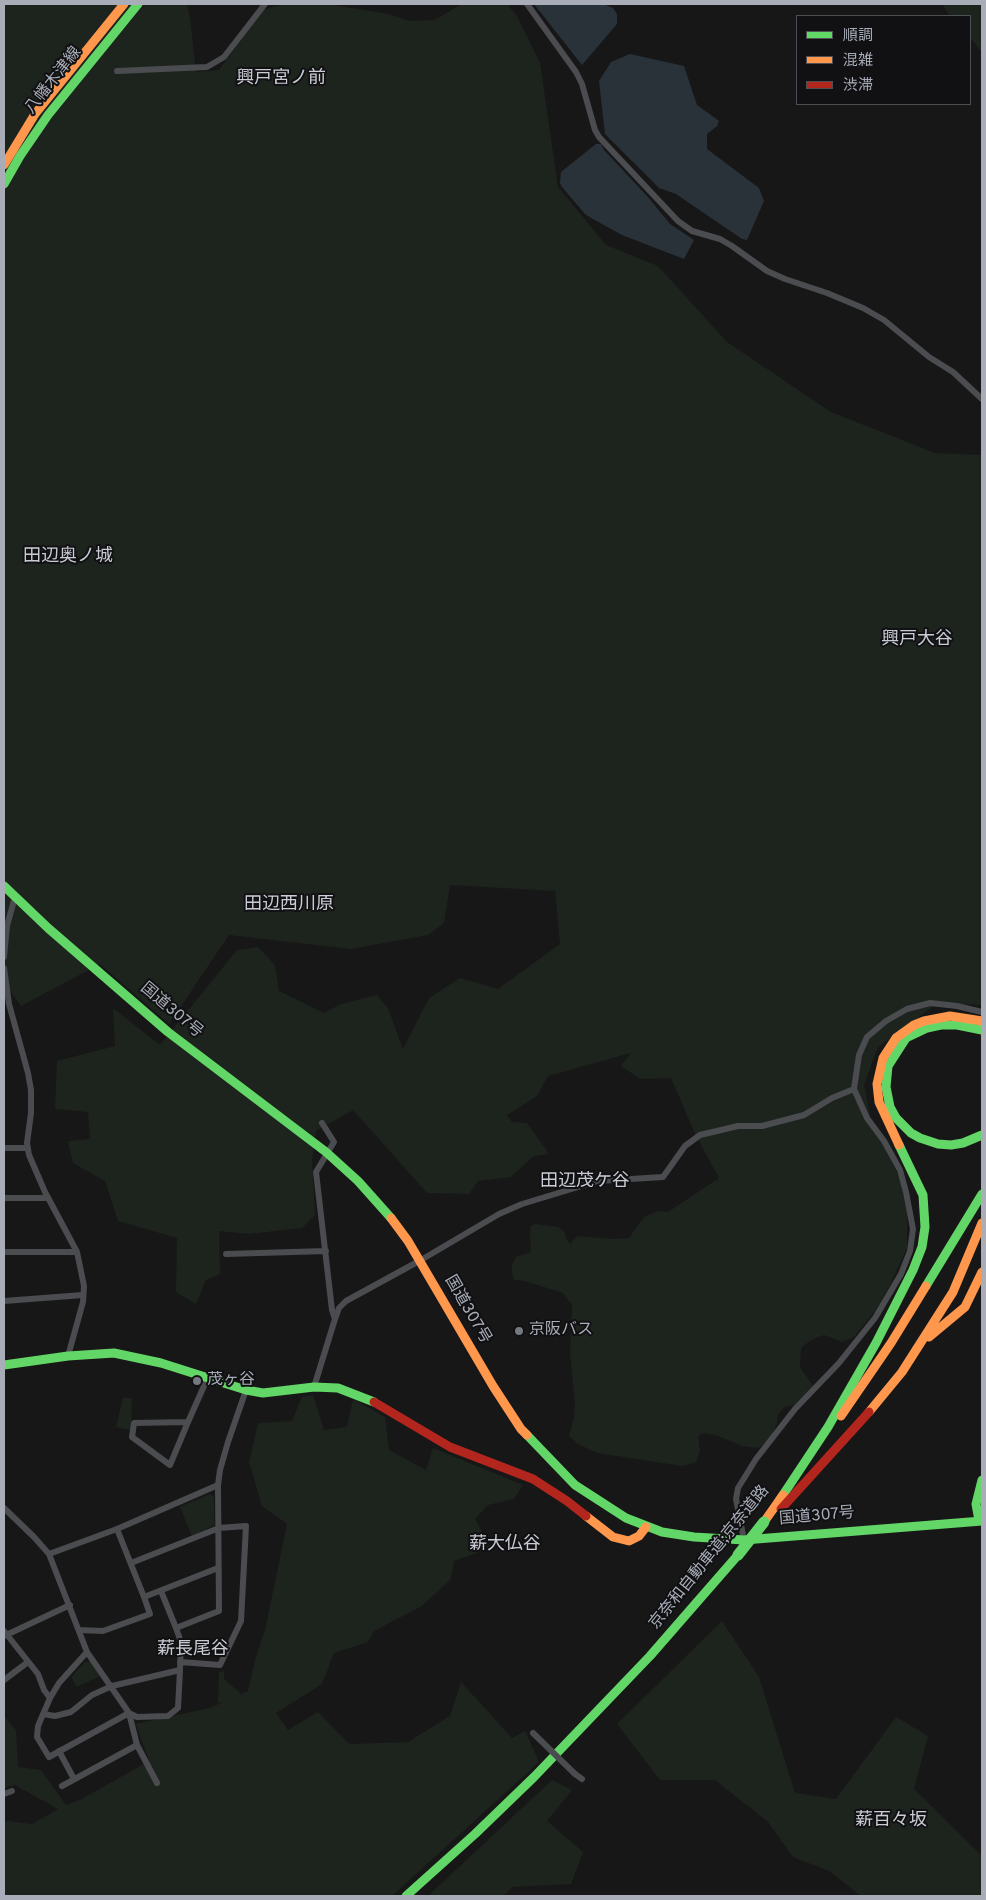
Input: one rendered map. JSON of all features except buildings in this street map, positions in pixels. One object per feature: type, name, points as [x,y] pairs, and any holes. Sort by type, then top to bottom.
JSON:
[{"type":"main road","name":"八幡木津線","points":[[4,165],[35,114],[124,4]]},
{"type":"main road","name":"八幡木津線","points":[[4,184],[30,140],[58,102],[138,4]]},
{"type":"main road","name":"国道307号","points":[[4,886],[168,1032],[329,1154],[358,1181],[387,1212],[420,1260],[493,1386],[521,1429],[575,1486],[626,1518],[646,1527],[662,1532],[694,1537],[744,1540],[981,1519]]},
{"type":"main road","points":[[779,1501],[828,1427],[876,1343],[913,1270],[922,1247],[925,1227],[922,1195],[879,1102],[878,1084],[882,1058],[896,1038],[914,1025],[924,1021],[950,1016],[982,1021]]},
{"type":"main road","points":[[982,1030],[957,1024],[927,1028],[906,1038],[888,1066],[886,1087],[890,1107],[896,1118],[911,1133],[920,1138],[938,1144],[951,1145],[963,1143],[982,1135]]},
{"type":"main road","name":"京奈和自動車道;京奈道路","points":[[767,1523],[779,1501],[863,1387],[982,1194]]},
{"type":"main road","name":"京奈和自動車道;京奈道路","points":[[412,1896],[478,1838],[654,1660],[767,1523],[889,1390],[953,1292],[982,1223]]},
{"type":"main road","points":[[920,1344],[965,1307],[982,1272]]},
{"type":"main road","points":[[4,1365],[68,1356],[114,1353],[161,1362],[246,1390],[263,1393],[314,1387],[338,1388],[366,1398],[450,1447],[533,1479],[566,1501],[613,1538],[629,1541],[639,1536],[646,1527]]},
{"type":"main road","points":[[981,1519],[976,1504],[982,1480]]},
{"type":"main road","name":"京奈和自動車道;京奈道路","points":[[406,1896],[474,1834],[580,1730],[740,1556]]},
{"type":"street","points":[[117,71],[207,67],[224,57],[265,4]]},
{"type":"street","points":[[526,4],[576,72],[582,84],[594,130],[678,221],[692,231],[720,239],[767,271],[828,293],[884,320],[928,357],[953,372],[982,399]]},
{"type":"street","points":[[4,957],[7,926],[15,897]]},
{"type":"street","points":[[4,968],[9,1004],[31,1090],[29,1155],[48,1198],[77,1252],[84,1286],[83,1302],[68,1356]]},
{"type":"street","points":[[744,1540],[736,1499],[738,1488],[756,1459],[795,1409],[839,1363],[875,1318],[901,1274],[910,1252],[913,1228],[900,1170],[884,1141],[867,1118],[854,1089],[858,1055],[867,1036],[886,1021],[908,1009],[930,1003],[957,1006],[982,1012]]},
{"type":"street","points":[[314,1387],[339,1308],[346,1301],[499,1214],[522,1204],[598,1181],[662,1177],[685,1146],[700,1135],[738,1126],[762,1126],[804,1115],[832,1098],[854,1089]]},
{"type":"street","points":[[322,1123],[334,1142],[329,1154],[316,1172],[332,1310],[335,1320]]},
{"type":"street","points":[[4,1148],[28,1148]]},
{"type":"street","points":[[4,1198],[48,1198]]},
{"type":"street","points":[[226,1254],[326,1251]]},
{"type":"street","points":[[4,1252],[77,1252]]},
{"type":"street","points":[[4,1301],[83,1294]]},
{"type":"street","points":[[188,1422],[134,1423],[132,1436],[170,1465],[208,1377]]},
{"type":"street","points":[[176,1628],[219,1611],[218,1485],[228,1442],[246,1390]]},
{"type":"street","points":[[49,1554],[117,1529],[218,1485]]},
{"type":"street","points":[[4,1508],[49,1554],[87,1652],[129,1713],[136,1745],[157,1782]]},
{"type":"street","points":[[43,1714],[55,1716],[70,1712],[92,1695],[112,1686],[180,1666],[220,1665],[242,1621],[246,1526],[219,1528],[131,1563]]},
{"type":"street","points":[[79,1630],[103,1631],[150,1614],[117,1529]]},
{"type":"street","points":[[144,1597],[218,1568]]},
{"type":"street","points":[[129,1713],[137,1717],[168,1716],[178,1708],[181,1642],[161,1591]]},
{"type":"street","points":[[50,1698],[44,1690],[38,1674],[5,1634],[70,1605]]},
{"type":"street","points":[[87,1652],[59,1683],[50,1698],[38,1726],[37,1737],[48,1757],[129,1713]]},
{"type":"street","points":[[4,1680],[28,1662]]},
{"type":"street","points":[[534,1733],[582,1779]]},
{"type":"street","points":[[62,1786],[136,1745]]},
{"type":"street","points":[[59,1751],[74,1779]]},
{"type":"street","points":[[4,1794],[12,1791]]},
{"type":"shaded area","points":[[4,4],[187,4],[196,72],[219,70],[263,10],[284,4],[327,4],[388,14],[409,21],[434,20],[462,4],[507,4],[517,16],[540,63],[558,187],[606,245],[658,266],[727,342],[831,412],[935,453],[982,455],[982,1005],[938,1003],[878,1047],[864,1085],[871,1120],[902,1183],[907,1213],[907,1248],[890,1285],[875,1311],[854,1337],[842,1342],[824,1335],[811,1340],[801,1348],[800,1367],[813,1386],[811,1394],[801,1405],[786,1406],[778,1414],[772,1436],[759,1448],[742,1446],[716,1435],[703,1433],[698,1436],[700,1451],[696,1462],[683,1466],[597,1453],[578,1444],[569,1436],[574,1417],[575,1402],[570,1354],[572,1305],[563,1293],[525,1281],[514,1280],[512,1265],[516,1257],[531,1252],[531,1226],[535,1224],[558,1227],[565,1232],[566,1239],[570,1244],[577,1236],[612,1239],[629,1238],[644,1217],[658,1211],[668,1212],[719,1178],[696,1136],[671,1078],[640,1079],[621,1066],[631,1053],[548,1076],[537,1096],[507,1115],[512,1122],[527,1123],[549,1154],[534,1156],[511,1177],[478,1181],[469,1194],[427,1193],[353,1110],[316,1131],[312,1161],[315,1215],[302,1228],[249,1234],[219,1231],[220,1274],[206,1280],[196,1304],[176,1292],[177,1238],[118,1221],[105,1181],[73,1163],[68,1141],[90,1139],[88,1112],[55,1109],[57,1061],[115,1046],[113,1008],[160,1045],[237,950],[258,947],[275,965],[279,991],[324,1013],[341,1004],[377,995],[388,1008],[403,1049],[429,998],[460,978],[498,989],[560,944],[555,891],[450,885],[444,923],[428,935],[351,949],[229,935],[169,1024],[100,964],[21,1006],[4,983]]},
{"type":"shaded area","points":[[534,4],[603,4],[613,8],[617,14],[617,24],[582,65]]},
{"type":"shaded area","points":[[942,4],[982,4],[982,52],[971,39],[971,15],[949,15]]},
{"type":"shaded area","points":[[630,54],[684,66],[697,105],[719,121],[717,126],[707,134],[707,149],[759,188],[764,201],[747,240],[742,239],[676,194],[659,188],[605,134],[599,81],[611,62]]},
{"type":"shaded area","points":[[596,144],[601,144],[604,150],[670,224],[694,240],[684,259],[622,235],[593,219],[585,214],[562,187],[560,183],[561,172]]},
{"type":"shaded area","points":[[313,1395],[324,1430],[347,1427],[353,1399],[385,1417],[389,1450],[426,1470],[433,1448],[523,1485],[514,1499],[488,1505],[475,1519],[491,1548],[454,1561],[451,1579],[422,1606],[374,1631],[368,1642],[334,1653],[322,1684],[276,1713],[288,1730],[318,1712],[349,1744],[408,1742],[450,1716],[461,1682],[512,1738],[525,1731],[539,1762],[392,1896],[4,1896],[4,1823],[8,1821],[32,1824],[58,1809],[15,1785],[4,1788],[4,1716],[16,1730],[18,1767],[41,1770],[66,1805],[78,1801],[149,1761],[136,1724],[209,1708],[224,1702],[218,1703],[219,1672],[224,1671],[224,1679],[241,1694],[248,1691],[255,1660],[265,1630],[287,1524],[262,1506],[249,1462],[258,1423],[292,1421],[302,1397]]},
{"type":"shaded area","points":[[123,1398],[132,1398],[131,1430],[116,1427]]},
{"type":"shaded area","points":[[210,1494],[214,1497],[214,1525],[192,1536],[180,1507]]},
{"type":"shaded area","points":[[722,1621],[759,1677],[795,1793],[836,1799],[896,1717],[928,1736],[914,1789],[982,1856],[982,1896],[861,1896],[829,1871],[793,1857],[768,1822],[715,1780],[660,1780],[617,1724]]},
{"type":"shaded area","points":[[85,1662],[91,1662],[100,1676],[77,1687],[71,1677]]},
{"type":"shaded area","points":[[552,1780],[572,1790],[547,1821],[583,1852],[571,1884],[513,1887],[503,1896],[428,1896]]},
{"type":"traffic: fast","points":[[4,184],[20,156],[48,115],[138,4]]},
{"type":"traffic: fast","points":[[4,886],[48,928],[168,1032],[326,1152],[358,1181],[391,1218]]},
{"type":"traffic: fast","points":[[982,1030],[957,1025],[941,1025],[927,1028],[906,1038],[888,1066],[886,1087],[890,1107],[896,1118],[911,1133],[920,1138],[938,1144],[951,1145],[963,1143],[982,1135]]},
{"type":"traffic: fast","points":[[779,1501],[828,1427],[876,1343],[913,1270],[922,1247],[925,1227],[923,1195],[899,1145]]},
{"type":"traffic: fast","points":[[926,1286],[982,1194]]},
{"type":"traffic: fast","points":[[4,1365],[68,1356],[114,1353],[161,1363],[246,1390],[263,1393],[314,1387],[338,1388],[374,1402]]},
{"type":"traffic: fast","points":[[527,1435],[575,1485],[626,1518],[662,1532],[694,1537],[744,1540],[982,1521]]},
{"type":"traffic: fast","points":[[979,1521],[976,1504],[982,1480]]},
{"type":"traffic: fast","points":[[738,1555],[764,1522]]},
{"type":"traffic: fast","points":[[406,1896],[475,1834],[534,1777],[650,1656],[738,1555]]},
{"type":"traffic: slow","points":[[4,165],[35,114],[124,4]]},
{"type":"traffic: slow","points":[[899,1145],[879,1102],[877,1084],[883,1058],[896,1038],[914,1025],[924,1021],[950,1016],[982,1021]]},
{"type":"traffic: slow","points":[[391,1218],[408,1241],[493,1386],[521,1429],[527,1435]]},
{"type":"traffic: slow","points":[[869,1412],[902,1372],[953,1292],[982,1223]]},
{"type":"traffic: slow","points":[[929,1337],[965,1307],[982,1272]]},
{"type":"traffic: slow","points":[[841,1416],[891,1343],[926,1286]]},
{"type":"traffic: slow","points":[[764,1522],[783,1495]]},
{"type":"traffic: slow","points":[[586,1516],[613,1537],[629,1541],[639,1536],[646,1527]]},
{"type":"traffic: jam","points":[[374,1402],[450,1447],[533,1479],[586,1516]]},
{"type":"traffic: jam","points":[[781,1509],[869,1412]]},
{"type":"place","name":"京阪バス","points":[[519,1331]]},
{"type":"place","name":"茂ヶ谷","points":[[197,1381]]},
{"type":"district","name":"興戸宮ノ前","points":[[281,79]]},
{"type":"district","name":"田辺奥ノ城","points":[[68,557]]},
{"type":"district","name":"興戸大谷","points":[[917,640]]},
{"type":"district","name":"田辺西川原","points":[[289,905]]},
{"type":"district","name":"田辺茂ケ谷","points":[[585,1182]]},
{"type":"district","name":"薪大仏谷","points":[[505,1545]]},
{"type":"district","name":"薪長尾谷","points":[[193,1650]]},
{"type":"district","name":"薪百々坂","points":[[891,1821]]}]
